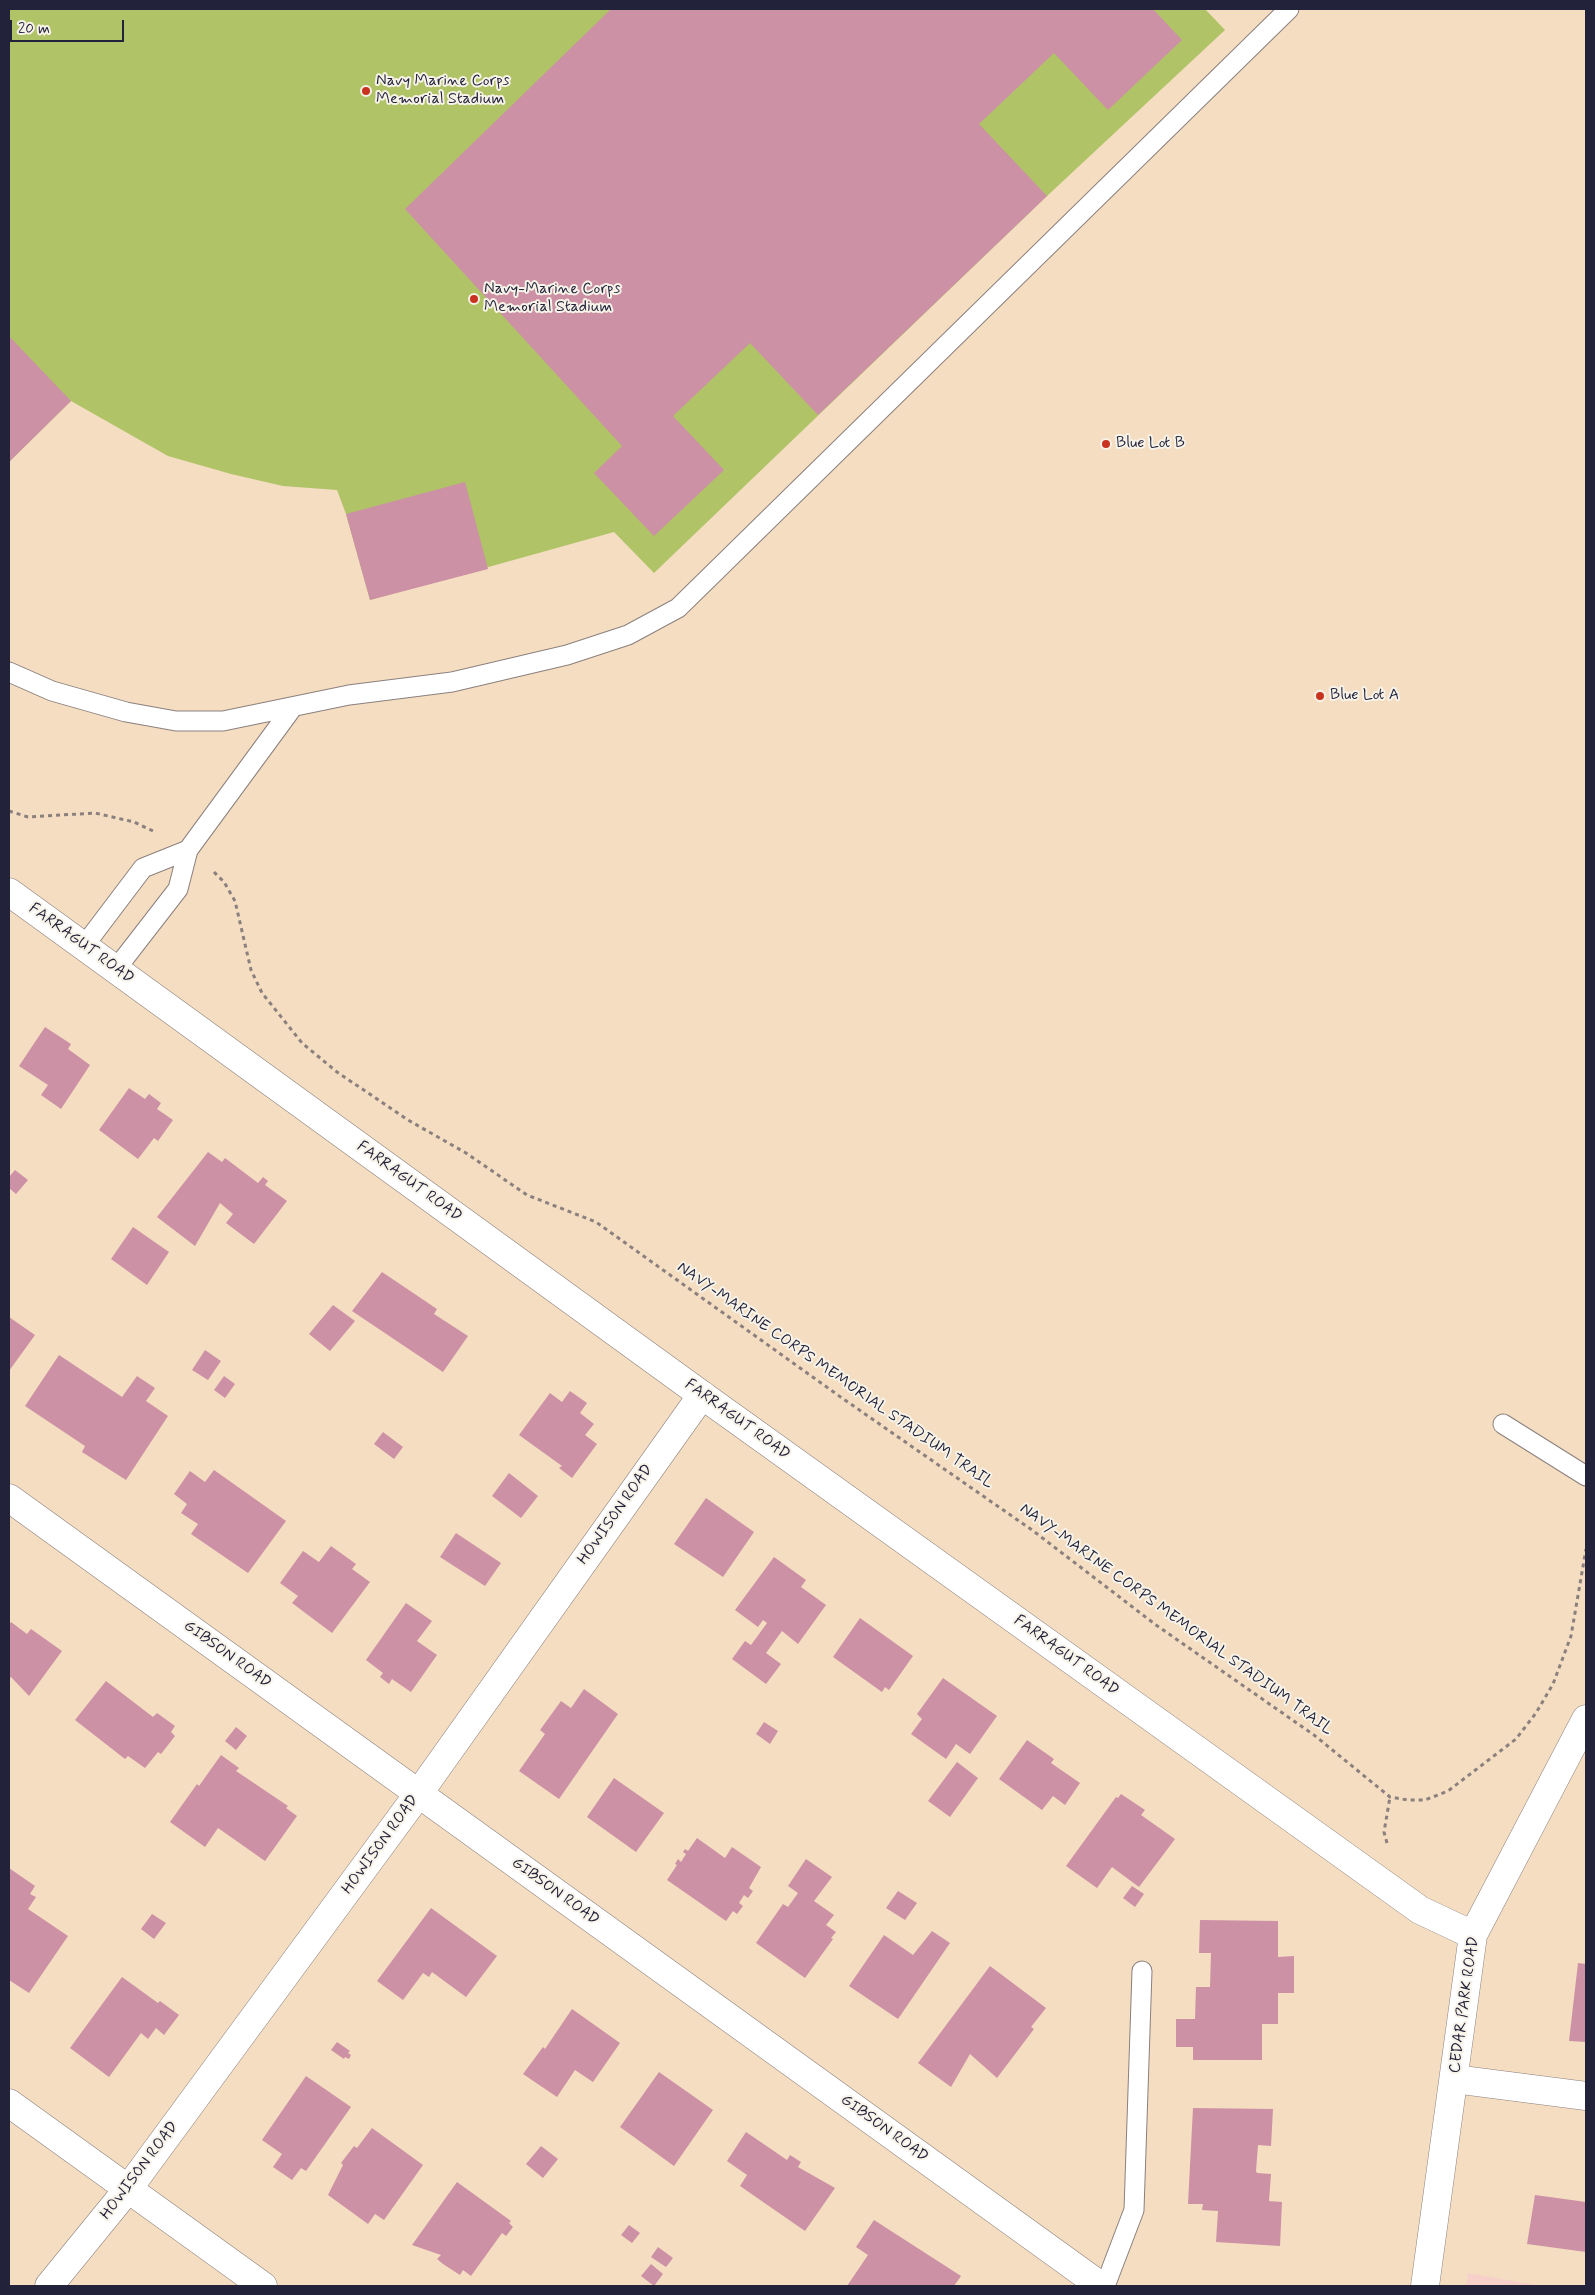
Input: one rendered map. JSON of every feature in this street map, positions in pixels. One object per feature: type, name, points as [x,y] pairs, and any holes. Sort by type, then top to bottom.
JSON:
[{"type":"street","name":"FARRAGUT ROAD","points":[[9,892],[702,1395],[1420,1910],[1473,1935]]},
{"type":"street","name":"HOWISON ROAD","points":[[49,2286],[128,2189],[419,1793],[702,1395]]},
{"type":"street","name":"GIBSON ROAD","points":[[9,1498],[1103,2286]]},
{"type":"street","name":"CEDAR PARK ROAD","points":[[1425,2286],[1473,1935],[1586,1719]]},
{"type":"street","points":[[1454,2079],[1586,2096]]},
{"type":"street","points":[[9,2103],[263,2286]]},
{"type":"lane","points":[[9,672],[61,693],[126,712],[176,721],[223,721],[349,695],[452,682],[567,655],[628,635],[678,608],[1289,9]]},
{"type":"lane","points":[[116,969],[178,889],[188,850],[292,707]]},
{"type":"lane","points":[[84,946],[143,868],[188,850]]},
{"type":"lane","points":[[1502,1424],[1586,1476]]},
{"type":"lane","points":[[1103,2286],[1134,2210],[1142,1970]]},
{"type":"path","name":"NAVY-MARINE CORPS MEMORIAL STADIUM TRAIL","points":[[9,811],[28,817],[95,814],[118,818],[151,830],[188,850],[224,882],[235,901],[251,970],[262,993],[302,1043],[337,1072],[408,1120],[466,1154],[527,1195],[596,1222],[834,1393],[1032,1530],[1156,1626],[1314,1735],[1390,1796],[1408,1800],[1426,1800],[1448,1791],[1516,1739],[1536,1713],[1553,1684],[1571,1636],[1586,1549]]},
{"type":"shaded area","points":[[1468,2273],[1542,2286],[1466,2286]]},
{"type":"green space","name":"Navy-Marine Corps Memorial Stadium","points":[[9,9],[1205,9],[1225,30],[1047,196],[654,573],[614,532],[370,600],[346,514],[337,490],[283,486],[231,474],[168,456],[71,401],[9,462]]},
{"type":"building","points":[[611,9],[1153,9],[1182,40],[1108,110],[1054,53],[979,124],[1047,196],[818,415],[750,343],[673,416],[724,470],[654,536],[594,473],[622,446],[405,209]]},
{"type":"building","points":[[9,336],[71,401],[9,462]]},
{"type":"building","points":[[465,482],[488,569],[370,600],[346,514]]},
{"type":"building","points":[[45,1027],[71,1044],[68,1049],[90,1065],[61,1109],[41,1095],[48,1085],[19,1066]]},
{"type":"building","points":[[129,1088],[145,1099],[149,1094],[161,1103],[157,1109],[173,1120],[158,1141],[154,1138],[138,1159],[99,1130]]},
{"type":"building","points":[[208,1152],[222,1162],[225,1158],[258,1183],[263,1177],[268,1181],[265,1185],[287,1201],[254,1244],[226,1223],[233,1214],[220,1203],[195,1246],[157,1217]]},
{"type":"building","points":[[15,1170],[28,1180],[16,1194],[9,1188],[9,1177]]},
{"type":"building","points":[[133,1227],[169,1252],[147,1285],[111,1259]]},
{"type":"building","points":[[382,1272],[437,1309],[434,1314],[468,1336],[443,1372],[352,1311]]},
{"type":"building","points":[[333,1305],[355,1321],[330,1351],[309,1334]]},
{"type":"building","points":[[9,1317],[35,1335],[9,1371]]},
{"type":"building","points":[[205,1350],[221,1361],[208,1380],[192,1370]]},
{"type":"building","points":[[59,1355],[122,1397],[137,1376],[155,1388],[146,1401],[168,1416],[126,1480],[82,1452],[85,1446],[25,1406]]},
{"type":"building","points":[[224,1376],[235,1384],[225,1398],[214,1390]]},
{"type":"building","points":[[570,1391],[587,1403],[580,1413],[594,1424],[585,1435],[597,1444],[572,1478],[559,1468],[562,1466],[519,1435],[550,1393],[562,1402]]},
{"type":"building","points":[[383,1432],[403,1447],[394,1459],[374,1444]]},
{"type":"building","points":[[214,1470],[286,1521],[248,1573],[191,1534],[198,1524],[181,1513],[187,1504],[174,1494],[190,1471],[205,1482]]},
{"type":"building","points":[[509,1473],[538,1496],[521,1518],[492,1496]]},
{"type":"building","points":[[706,1498],[754,1532],[723,1577],[674,1544]]},
{"type":"building","points":[[456,1533],[501,1563],[485,1586],[440,1557]]},
{"type":"building","points":[[331,1546],[356,1564],[352,1569],[370,1582],[332,1633],[292,1603],[298,1596],[280,1583],[303,1551],[319,1562]]},
{"type":"building","points":[[774,1557],[806,1580],[801,1587],[826,1605],[798,1644],[782,1631],[766,1653],[781,1664],[766,1684],[732,1659],[745,1641],[751,1645],[767,1623],[763,1620],[758,1627],[735,1610]]},
{"type":"building","points":[[406,1603],[432,1621],[417,1641],[437,1655],[411,1692],[392,1679],[389,1684],[380,1677],[383,1673],[366,1660]]},
{"type":"building","points":[[860,1618],[913,1656],[889,1690],[885,1687],[882,1692],[833,1657]]},
{"type":"building","points":[[11,1622],[27,1634],[31,1629],[62,1651],[29,1696],[11,1677],[9,1679],[9,1625]]},
{"type":"building","points":[[943,1678],[997,1716],[970,1754],[956,1744],[946,1759],[911,1734],[922,1719],[917,1714]]},
{"type":"building","points":[[106,1681],[153,1717],[157,1713],[175,1726],[171,1732],[175,1736],[161,1754],[158,1752],[145,1768],[128,1756],[125,1759],[75,1720]]},
{"type":"building","points":[[584,1689],[618,1714],[559,1799],[519,1771],[545,1734],[540,1730],[561,1701],[571,1708]]},
{"type":"building","points":[[764,1722],[778,1731],[770,1744],[756,1734]]},
{"type":"building","points":[[236,1727],[247,1736],[236,1750],[225,1741]]},
{"type":"building","points":[[1027,1740],[1054,1759],[1051,1763],[1080,1783],[1065,1805],[1053,1796],[1042,1810],[999,1779]]},
{"type":"building","points":[[221,1755],[239,1768],[236,1771],[288,1806],[286,1808],[297,1816],[265,1861],[218,1828],[205,1847],[170,1822],[197,1784],[199,1786]]},
{"type":"building","points":[[957,1762],[978,1778],[950,1817],[928,1801]]},
{"type":"building","points":[[614,1778],[664,1813],[636,1852],[587,1817]]},
{"type":"building","points":[[1121,1794],[1145,1810],[1141,1815],[1175,1839],[1139,1887],[1112,1867],[1097,1888],[1066,1866],[1116,1797],[1118,1798]]},
{"type":"building","points":[[697,1838],[725,1858],[732,1847],[761,1867],[749,1888],[753,1891],[748,1898],[744,1895],[739,1903],[743,1906],[737,1914],[733,1911],[726,1921],[667,1880],[677,1865],[675,1864],[678,1859],[681,1862],[686,1854],[683,1852],[685,1849],[688,1851]]},
{"type":"building","points":[[806,1859],[832,1877],[814,1901],[834,1915],[826,1925],[836,1932],[805,1978],[756,1943],[783,1904],[788,1907],[798,1893],[788,1886]]},
{"type":"building","points":[[9,1868],[35,1886],[30,1894],[36,1897],[28,1909],[68,1936],[29,1993],[9,1980]]},
{"type":"building","points":[[1132,1886],[1144,1894],[1135,1907],[1123,1898]]},
{"type":"building","points":[[898,1891],[917,1903],[905,1920],[886,1908]]},
{"type":"building","points":[[431,1908],[497,1956],[466,1997],[432,1972],[429,1977],[423,1973],[403,2000],[377,1981]]},
{"type":"building","points":[[152,1914],[166,1923],[154,1939],[141,1929]]},
{"type":"building","points":[[1200,1920],[1278,1921],[1278,1957],[1294,1956],[1294,1993],[1278,1993],[1278,2024],[1262,2024],[1262,2060],[1193,2060],[1193,2047],[1176,2047],[1176,2019],[1195,2019],[1196,1987],[1210,1987],[1211,1953],[1199,1953]]},
{"type":"building","points":[[932,1931],[950,1943],[898,2019],[849,1986],[884,1935],[913,1955]]},
{"type":"building","points":[[1578,1963],[1586,1964],[1586,2042],[1569,2041]]},
{"type":"building","points":[[990,1966],[1046,2008],[1031,2027],[1034,2029],[997,2078],[970,2054],[951,2087],[918,2063]]},
{"type":"building","points":[[122,1977],[158,2003],[160,2001],[179,2015],[164,2035],[156,2028],[148,2039],[141,2033],[109,2077],[70,2048]]},
{"type":"building","points":[[572,2009],[620,2043],[593,2082],[575,2070],[557,2097],[523,2074],[543,2047],[545,2049]]},
{"type":"building","points":[[337,2042],[350,2051],[348,2053],[351,2055],[349,2059],[345,2057],[344,2059],[331,2050]]},
{"type":"building","points":[[659,2072],[713,2110],[674,2166],[620,2127]]},
{"type":"building","points":[[306,2076],[351,2107],[306,2171],[301,2168],[292,2180],[273,2167],[282,2154],[262,2140]]},
{"type":"building","points":[[1193,2108],[1273,2109],[1271,2146],[1258,2145],[1256,2171],[1257,2173],[1271,2174],[1269,2201],[1282,2202],[1280,2246],[1216,2242],[1218,2211],[1202,2210],[1203,2204],[1188,2204]]},
{"type":"building","points":[[372,2128],[423,2165],[384,2220],[375,2214],[368,2224],[328,2195],[343,2165],[341,2163],[354,2146],[357,2148]]},
{"type":"building","points":[[746,2132],[787,2160],[790,2155],[801,2162],[798,2167],[835,2188],[805,2231],[740,2186],[747,2175],[727,2161]]},
{"type":"building","points":[[541,2146],[558,2159],[543,2178],[526,2164]]},
{"type":"building","points":[[457,2182],[511,2221],[509,2223],[513,2227],[506,2236],[502,2233],[471,2276],[463,2270],[460,2275],[443,2264],[437,2259],[441,2255],[412,2245]]},
{"type":"building","points":[[1535,2195],[1586,2202],[1586,2252],[1527,2244]]},
{"type":"building","points":[[874,2220],[961,2276],[954,2286],[847,2286],[868,2255],[856,2247]]},
{"type":"building","points":[[629,2225],[640,2233],[632,2243],[621,2235]]},
{"type":"building","points":[[658,2247],[673,2258],[666,2267],[651,2257]]},
{"type":"building","points":[[651,2264],[663,2274],[654,2286],[641,2276]]},
{"type":"place","name":"Navy Marine Corps Memorial Stadium","points":[[366,91]]},
{"type":"place","name":"Navy-Marine Corps Memorial Stadium","points":[[474,299]]},
{"type":"place","name":"Blue Lot B","points":[[1106,444]]},
{"type":"place","name":"Blue Lot A","points":[[1320,696]]}]
